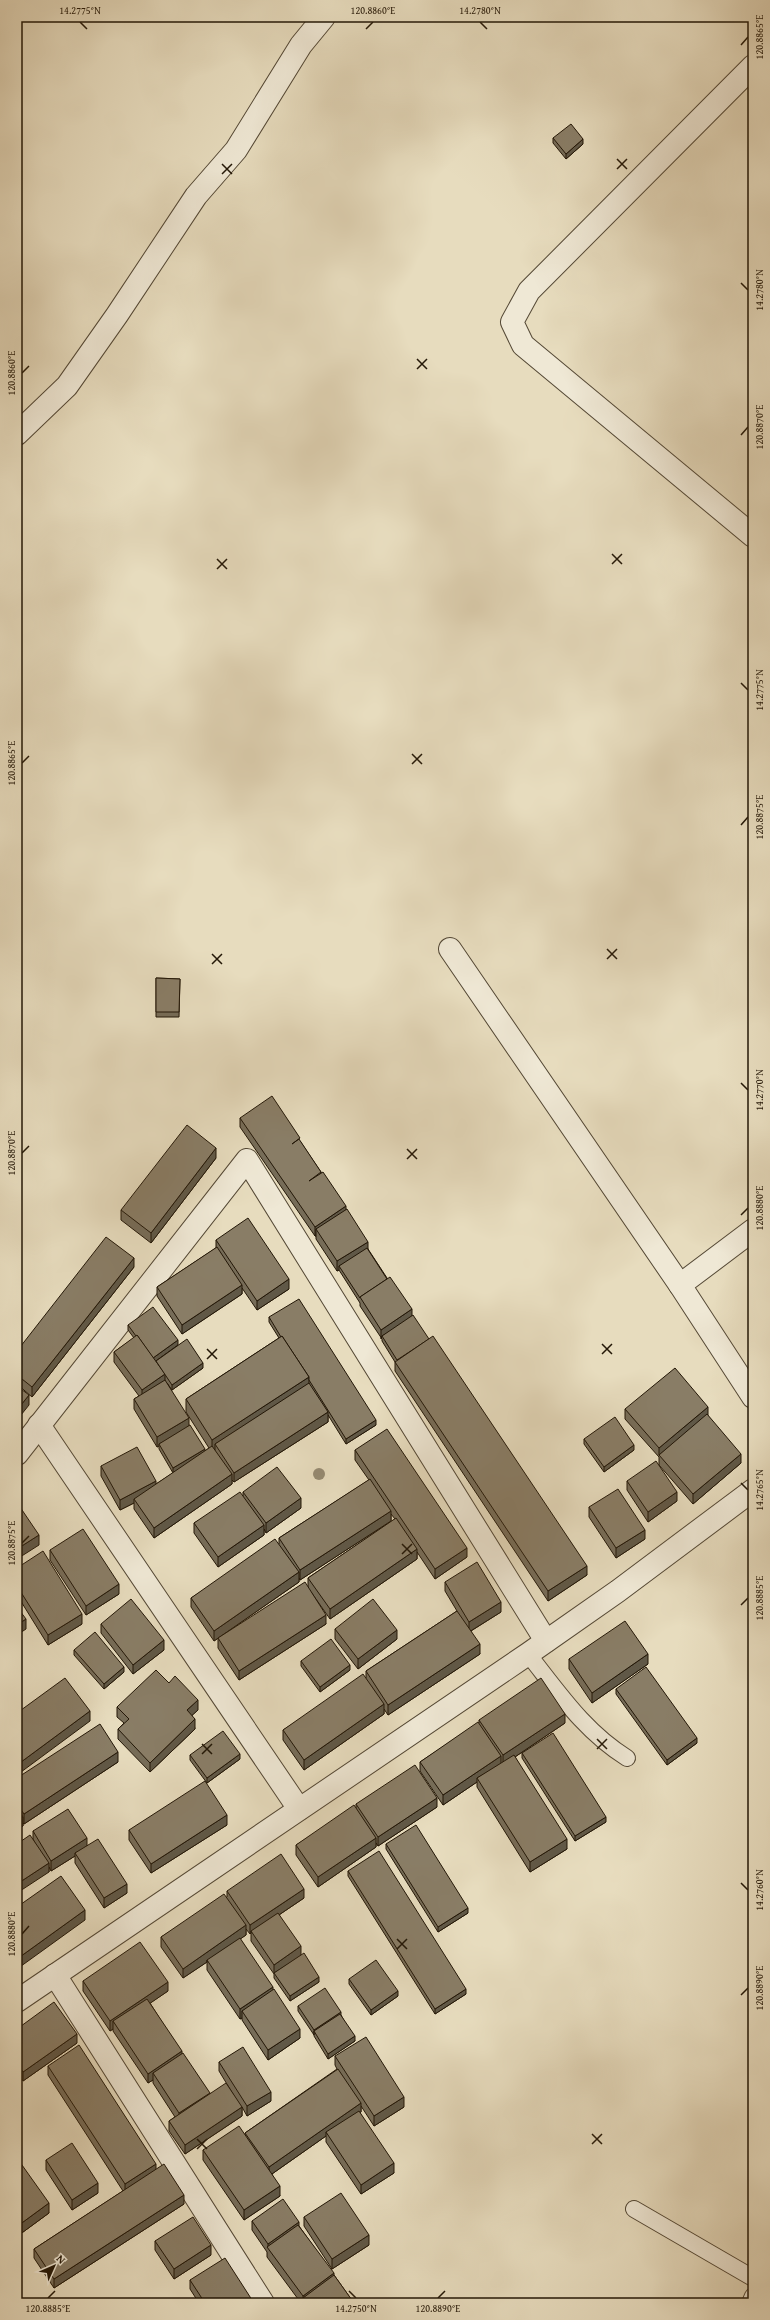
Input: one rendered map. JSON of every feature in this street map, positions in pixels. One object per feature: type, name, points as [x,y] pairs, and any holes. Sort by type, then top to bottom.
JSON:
[{"type":"street","points":[[17,434],[67,386],[117,315],[196,196],[236,150],[301,45],[324,17]]},
{"type":"street","points":[[753,66],[529,291],[512,322],[523,345],[753,536]]},
{"type":"street","points":[[450,949],[680,1285],[753,1397]]},
{"type":"street","points":[[17,1454],[247,1160],[546,1641]]},
{"type":"street","points":[[680,1285],[753,1230]]},
{"type":"street","points":[[39,1425],[299,1809]]},
{"type":"street","points":[[17,2001],[528,1654],[618,1591],[753,1490]]},
{"type":"street","points":[[55,1975],[263,2303]]},
{"type":"lane","points":[[528,1654],[580,1720],[605,1744],[627,1758]]},
{"type":"lane","points":[[634,2209],[753,2278]]},
{"type":"lane","points":[[750,2303],[753,2296]]},
{"type":"building","points":[[571,124],[583,139],[566,154],[553,138]]},
{"type":"building","points":[[156,978],[180,979],[179,1012],[156,1012]]},
{"type":"building","points":[[272,1096],[300,1138],[292,1144],[299,1139],[321,1172],[309,1181],[323,1172],[346,1206],[315,1227],[240,1118]]},
{"type":"building","points":[[187,1125],[216,1148],[151,1233],[121,1210]]},
{"type":"building","points":[[347,1209],[368,1242],[337,1261],[316,1229]]},
{"type":"building","points":[[248,1218],[289,1279],[257,1301],[216,1240]]},
{"type":"building","points":[[106,1237],[134,1258],[32,1387],[17,1375],[17,1351]]},
{"type":"building","points":[[217,1247],[242,1285],[182,1325],[157,1287]]},
{"type":"building","points":[[367,1248],[387,1279],[360,1298],[339,1266]]},
{"type":"building","points":[[390,1277],[412,1309],[381,1330],[360,1297]]},
{"type":"building","points":[[299,1299],[376,1420],[346,1439],[309,1380],[309,1377],[269,1317]]},
{"type":"building","points":[[153,1307],[178,1340],[153,1358],[128,1325]]},
{"type":"building","points":[[413,1315],[429,1339],[397,1360],[382,1336]]},
{"type":"building","points":[[137,1335],[165,1374],[142,1390],[114,1352]]},
{"type":"building","points":[[282,1336],[309,1377],[212,1440],[186,1399]]},
{"type":"building","points":[[433,1336],[587,1566],[548,1591],[395,1362]]},
{"type":"building","points":[[187,1339],[203,1363],[172,1385],[156,1361]]},
{"type":"building","points":[[675,1368],[708,1407],[659,1448],[625,1409]]},
{"type":"building","points":[[165,1380],[189,1418],[157,1437],[134,1399]]},
{"type":"building","points":[[309,1383],[328,1412],[234,1473],[215,1444]]},
{"type":"building","points":[[17,1386],[29,1395],[17,1410]]},
{"type":"building","points":[[707,1414],[741,1454],[693,1494],[659,1455]]},
{"type":"building","points":[[615,1417],[634,1445],[604,1467],[584,1439]]},
{"type":"building","points":[[190,1425],[205,1449],[173,1468],[159,1444]]},
{"type":"building","points":[[387,1429],[467,1548],[435,1569],[355,1450]]},
{"type":"building","points":[[212,1446],[232,1474],[154,1528],[134,1499]]},
{"type":"building","points":[[137,1447],[156,1481],[120,1500],[101,1466]]},
{"type":"building","points":[[656,1461],[677,1492],[648,1512],[627,1481]]},
{"type":"building","points":[[277,1467],[301,1498],[266,1523],[243,1492]]},
{"type":"building","points":[[370,1479],[391,1511],[300,1570],[279,1538]]},
{"type":"building","points":[[618,1489],[645,1530],[616,1548],[589,1507]]},
{"type":"building","points":[[240,1492],[264,1525],[218,1557],[194,1523]]},
{"type":"building","points":[[20,1507],[39,1535],[17,1549],[17,1509]]},
{"type":"building","points":[[396,1518],[417,1549],[330,1609],[308,1578]]},
{"type":"building","points":[[83,1529],[119,1584],[86,1606],[50,1550]]},
{"type":"building","points":[[275,1539],[299,1572],[214,1631],[191,1598]]},
{"type":"building","points":[[43,1551],[82,1614],[48,1635],[17,1586],[17,1568]]},
{"type":"building","points":[[477,1562],[501,1602],[469,1622],[445,1582]]},
{"type":"building","points":[[305,1582],[326,1615],[239,1671],[218,1638]]},
{"type":"building","points":[[131,1599],[164,1640],[133,1665],[101,1624]]},
{"type":"building","points":[[373,1599],[397,1630],[358,1659],[335,1629]]},
{"type":"building","points":[[17,1607],[26,1619],[17,1625]]},
{"type":"building","points":[[457,1611],[480,1644],[388,1705],[366,1671]]},
{"type":"building","points":[[625,1621],[648,1654],[592,1693],[569,1659]]},
{"type":"building","points":[[95,1632],[124,1667],[104,1684],[74,1650]]},
{"type":"building","points":[[331,1639],[350,1665],[320,1687],[301,1661]]},
{"type":"building","points":[[646,1667],[697,1738],[667,1760],[616,1689]]},
{"type":"building","points":[[156,1670],[169,1683],[175,1676],[198,1700],[187,1710],[195,1719],[150,1763],[118,1729],[129,1719],[117,1707]]},
{"type":"building","points":[[363,1674],[384,1704],[304,1760],[283,1730]]},
{"type":"building","points":[[65,1678],[90,1711],[17,1765],[17,1713]]},
{"type":"building","points":[[541,1678],[565,1714],[503,1755],[479,1720]]},
{"type":"building","points":[[478,1722],[501,1756],[443,1795],[420,1762]]},
{"type":"building","points":[[100,1724],[118,1752],[24,1814],[17,1804],[17,1778]]},
{"type":"building","points":[[223,1731],[240,1754],[207,1778],[190,1755]]},
{"type":"building","points":[[553,1733],[606,1817],[575,1836],[522,1753]]},
{"type":"building","points":[[514,1755],[567,1839],[530,1862],[477,1778]]},
{"type":"building","points":[[415,1765],[437,1798],[378,1837],[356,1804]]},
{"type":"building","points":[[205,1781],[227,1815],[151,1864],[129,1830]]},
{"type":"building","points":[[354,1805],[376,1838],[318,1877],[296,1845]]},
{"type":"building","points":[[17,1808],[23,1817],[17,1821]]},
{"type":"building","points":[[68,1809],[87,1838],[51,1861],[33,1831]]},
{"type":"building","points":[[416,1825],[468,1908],[438,1927],[386,1844]]},
{"type":"building","points":[[30,1835],[49,1863],[17,1884],[17,1844]]},
{"type":"building","points":[[98,1839],[127,1884],[104,1898],[75,1853]]},
{"type":"building","points":[[379,1851],[466,1989],[435,2009],[348,1871]]},
{"type":"building","points":[[281,1854],[304,1889],[250,1925],[227,1891]]},
{"type":"building","points":[[61,1876],[85,1910],[17,1959],[17,1907]]},
{"type":"building","points":[[224,1894],[246,1925],[183,1969],[161,1937]]},
{"type":"building","points":[[278,1913],[301,1946],[274,1965],[251,1931]]},
{"type":"building","points":[[240,1938],[273,1987],[240,2009],[207,1960]]},
{"type":"building","points":[[140,1942],[168,1982],[110,2021],[83,1981]]},
{"type":"building","points":[[304,1953],[319,1977],[290,1996],[274,1973]]},
{"type":"building","points":[[376,1960],[398,1991],[371,2010],[349,1979]]},
{"type":"building","points":[[325,1988],[341,2012],[314,2030],[298,2006]]},
{"type":"building","points":[[274,1989],[300,2029],[268,2050],[242,2011]]},
{"type":"building","points":[[147,1999],[182,2051],[148,2074],[113,2021]]},
{"type":"building","points":[[54,2002],[77,2034],[23,2072],[17,2063],[17,2029]]},
{"type":"building","points":[[340,2014],[355,2036],[328,2054],[314,2031]]},
{"type":"building","points":[[366,2037],[404,2097],[374,2116],[335,2056]]},
{"type":"building","points":[[79,2045],[156,2164],[125,2184],[48,2066]]},
{"type":"building","points":[[243,2047],[271,2092],[247,2106],[219,2062]]},
{"type":"building","points":[[183,2053],[210,2093],[179,2113],[153,2073]]},
{"type":"building","points":[[338,2069],[361,2103],[269,2167],[245,2133]]},
{"type":"building","points":[[226,2083],[242,2107],[185,2145],[169,2121]]},
{"type":"building","points":[[359,2111],[394,2163],[361,2185],[326,2132]]},
{"type":"building","points":[[239,2126],[280,2186],[244,2210],[203,2150]]},
{"type":"building","points":[[72,2143],[98,2183],[72,2200],[46,2160]]},
{"type":"building","points":[[17,2158],[49,2203],[19,2225],[17,2223]]},
{"type":"building","points":[[164,2164],[184,2195],[54,2279],[34,2249]]},
{"type":"building","points":[[341,2193],[369,2235],[332,2259],[304,2217]]},
{"type":"building","points":[[283,2199],[299,2222],[268,2244],[252,2221]]},
{"type":"building","points":[[193,2217],[211,2245],[174,2269],[155,2241]]},
{"type":"building","points":[[298,2225],[334,2273],[303,2296],[267,2247]]},
{"type":"building","points":[[17,2241],[20,2246],[17,2248]]},
{"type":"building","points":[[225,2258],[254,2303],[205,2303],[190,2280]]},
{"type":"building","points":[[334,2275],[354,2303],[306,2303],[303,2298]]}]
